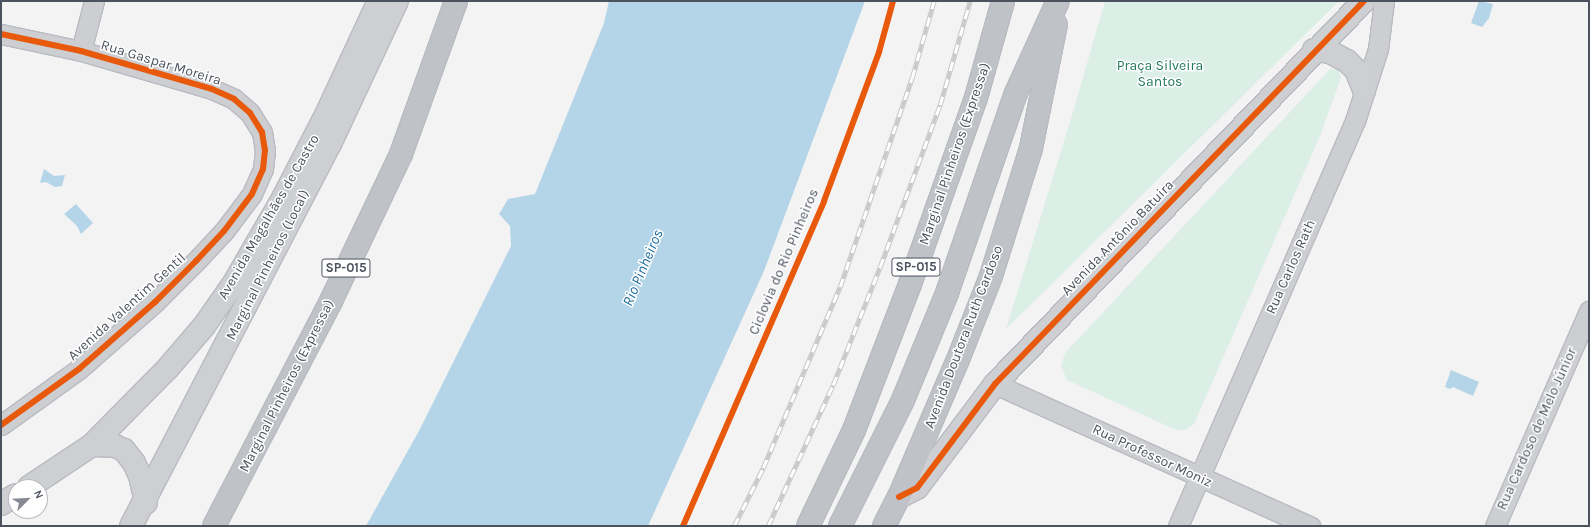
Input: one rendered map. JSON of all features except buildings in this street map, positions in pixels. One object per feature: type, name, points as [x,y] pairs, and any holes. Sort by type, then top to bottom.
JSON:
[{"type":"highway","name":"Marginal Pinheiros (Expressa)","points":[[214,526],[331,302],[401,154],[456,1]]},
{"type":"highway","name":"Marginal Pinheiros (Expressa)","points":[[808,526],[854,430],[910,284],[976,98],[1003,1]]},
{"type":"highway","name":"Avenida Doutora Ruth Cardoso","points":[[884,526],[899,497],[991,276],[1031,148],[1059,1]]},
{"type":"highway","points":[[840,526],[903,400],[947,294],[1016,93],[1059,1]]},
{"type":"main road","name":"Avenida Magalhães de Castro","points":[[92,445],[168,368],[204,326],[234,283],[326,115],[379,1]]},
{"type":"main road","name":"Marginal Pinheiros (Local)","points":[[131,526],[146,502],[330,144],[397,1]]},
{"type":"main road","name":"Avenida Antônio Batuira","points":[[899,497],[916,488],[996,384],[1314,50],[1364,1]]},
{"type":"main road","points":[[1314,50],[1330,52],[1347,61],[1356,70],[1364,90]]},
{"type":"main road","points":[[40,479],[92,445],[115,446],[124,450],[134,463],[140,476],[146,502]]},
{"type":"street","points":[[81,51],[94,1]]},
{"type":"street","name":"Rua Carlos Rath","points":[[1178,526],[1355,121],[1378,49],[1384,1]]},
{"type":"street","name":"Rua Gaspar Moreira","points":[[1,34],[81,51],[212,89],[234,100],[250,113],[262,132],[265,150],[263,168]]},
{"type":"street","name":"Avenida Valentim Gentil","points":[[1,425],[78,369],[155,302],[224,231],[252,194],[263,168]]},
{"type":"street","name":"Rua Cardoso de Melo Júnior","points":[[1496,526],[1589,311]]},
{"type":"street","name":"Rua Professor Moniz","points":[[996,384],[1199,478],[1310,526]]},
{"type":"green space","name":"Praça Silveira Santos","points":[[1105,1],[1339,1],[1006,329],[1073,112]]},
{"type":"green space","points":[[1331,68],[1339,70],[1341,78],[1320,136],[1194,424],[1186,430],[1176,430],[1067,380],[1061,366],[1065,353]]},
{"type":"water","name":"Rio Pinheiros","points":[[609,1],[865,1],[764,271],[648,526],[366,526],[420,429],[511,246],[510,226],[499,214],[508,199],[535,194],[604,23]]},
{"type":"water","points":[[1479,1],[1493,4],[1489,18],[1482,27],[1471,23]]},
{"type":"water","points":[[44,169],[54,176],[65,175],[62,186],[55,187],[46,182],[40,183]]},
{"type":"water","points":[[76,204],[93,223],[81,234],[77,226],[64,214]]},
{"type":"water","points":[[1451,370],[1479,382],[1473,396],[1453,387],[1450,389],[1445,387]]},
{"type":"railway","points":[[734,526],[763,468],[840,287],[912,78],[934,1]]},
{"type":"railway","points":[[768,526],[833,385],[880,267],[940,105],[970,1]]},
{"type":"cycle path","name":"Ciclovia do Rio Pinheiros","points":[[683,526],[824,201],[879,52],[893,1]]},
{"type":"cycle path","points":[[899,497],[917,488],[995,384],[1364,1]]},
{"type":"cycle path","points":[[1,34],[81,51],[212,89],[234,99],[250,113],[262,132],[265,150],[263,169],[252,194],[224,231],[196,261],[155,302],[79,369],[1,425]]}]
